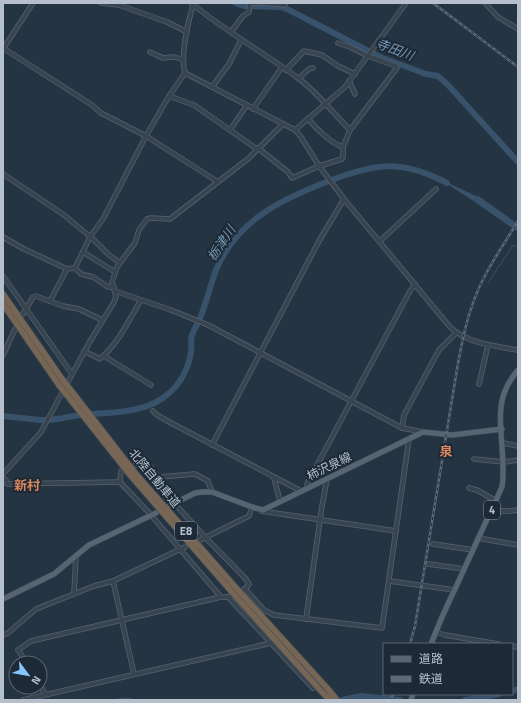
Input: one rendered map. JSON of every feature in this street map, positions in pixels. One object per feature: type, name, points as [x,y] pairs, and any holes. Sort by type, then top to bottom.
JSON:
[{"type":"highway","name":"北陸自動車道","points":[[3,294],[61,382]]},
{"type":"highway","name":"北陸自動車道","points":[[3,304],[133,475],[330,700]]},
{"type":"highway","name":"北陸自動車道","points":[[234,590],[337,700]]},
{"type":"main road","name":"4","points":[[432,643],[464,569],[496,501],[503,481],[504,462],[501,403],[505,389],[517,373]]},
{"type":"main road","points":[[423,432],[428,431],[452,435],[502,429]]},
{"type":"main road","name":"柿沢泉線","points":[[169,506],[195,493],[212,492],[263,510],[423,432]]},
{"type":"main road","points":[[3,599],[54,574],[94,542],[154,514]]},
{"type":"street","points":[[33,3],[3,48],[101,112],[146,136],[218,182]]},
{"type":"street","points":[[101,3],[119,5],[167,22],[187,32]]},
{"type":"street","points":[[231,32],[243,16],[249,12],[250,3],[259,3]]},
{"type":"street","points":[[263,3],[285,5]]},
{"type":"street","points":[[295,130],[339,93],[349,82],[406,3]]},
{"type":"street","points":[[485,3],[498,17],[518,29]]},
{"type":"street","points":[[75,268],[90,237],[103,219],[146,136],[169,96],[185,73],[183,60],[192,4],[241,40],[299,78],[350,130]]},
{"type":"street","points":[[212,87],[229,64],[241,40]]},
{"type":"street","points":[[169,96],[194,105],[288,172],[292,178],[319,166],[342,159],[343,146],[350,130],[397,68],[396,66],[338,43]]},
{"type":"street","points":[[286,70],[304,51],[322,55],[338,66],[355,74]]},
{"type":"street","points":[[150,52],[163,58],[174,57],[183,60]]},
{"type":"street","points":[[253,109],[282,67]]},
{"type":"street","points":[[299,78],[312,68]]},
{"type":"street","points":[[185,73],[295,130],[319,166],[344,199],[450,328],[456,333],[463,337],[488,344],[518,350]]},
{"type":"street","points":[[349,82],[355,94]]},
{"type":"street","points":[[230,130],[247,106]]},
{"type":"street","points":[[308,118],[317,129],[337,145],[343,146]]},
{"type":"street","points":[[3,474],[43,429],[84,352],[114,302],[116,297],[112,282],[115,272],[119,262],[134,242],[139,230],[147,219],[170,219],[249,158],[282,124]]},
{"type":"street","points":[[3,174],[64,215],[119,262]]},
{"type":"street","points":[[380,241],[436,189]]},
{"type":"street","points":[[212,445],[319,241],[344,199]]},
{"type":"street","points":[[3,237],[22,248],[67,269],[75,268]]},
{"type":"street","points":[[83,252],[115,272]]},
{"type":"street","points":[[75,268],[81,274],[93,277],[108,287],[208,325],[402,428],[423,432]]},
{"type":"street","points":[[50,301],[67,269]]},
{"type":"street","points":[[3,276],[72,374]]},
{"type":"street","points":[[308,488],[307,484],[414,284]]},
{"type":"street","points":[[23,314],[33,297],[79,310],[102,320]]},
{"type":"street","points":[[84,352],[100,359],[104,356],[121,334],[140,300]]},
{"type":"street","points":[[3,355],[15,329]]},
{"type":"street","points":[[402,428],[404,415],[439,350],[456,333]]},
{"type":"street","points":[[479,384],[488,344]]},
{"type":"street","points":[[104,356],[151,385]]},
{"type":"street","points":[[153,411],[157,415],[212,445],[301,491]]},
{"type":"street","points":[[245,589],[264,610],[274,615],[382,628],[409,439]]},
{"type":"street","points":[[503,443],[518,446]]},
{"type":"street","points":[[474,459],[504,462],[518,460]]},
{"type":"street","points":[[21,655],[18,650],[31,641],[221,598],[229,598],[245,589],[249,584],[175,504],[159,477],[148,464],[144,462],[120,471],[120,482]]},
{"type":"street","points":[[159,477],[195,474],[208,481],[212,492]]},
{"type":"street","points":[[3,478],[6,480],[7,484],[120,482],[154,514],[180,550],[221,598]]},
{"type":"street","points":[[274,478],[280,501]]},
{"type":"street","points":[[306,619],[327,479]]},
{"type":"street","points":[[469,488],[477,490],[496,501]]},
{"type":"street","points":[[200,540],[249,516],[252,507]]},
{"type":"street","points":[[260,508],[261,511],[320,521],[396,531]]},
{"type":"street","points":[[491,510],[518,510]]},
{"type":"street","points":[[478,538],[518,545]]},
{"type":"street","points":[[433,544],[473,550]]},
{"type":"street","points":[[3,635],[8,633],[36,609],[74,593],[113,581],[185,547]]},
{"type":"street","points":[[74,593],[76,556]]},
{"type":"street","points":[[428,564],[464,569]]},
{"type":"street","points":[[113,581],[134,674]]},
{"type":"street","points":[[389,581],[455,590]]},
{"type":"street","points":[[229,598],[313,688]]},
{"type":"street","points":[[436,632],[445,635],[492,643]]},
{"type":"street","points":[[48,693],[272,643]]},
{"type":"street","points":[[23,700],[41,695]]},
{"type":"water","points":[[436,177],[478,197],[477,195],[518,224],[518,232],[469,198]]},
{"type":"waterway","name":"寺田川","points":[[235,3],[244,6],[281,7],[380,57],[426,74],[438,76],[518,162]]},
{"type":"waterway","name":"栃津川","points":[[3,416],[49,420],[78,415],[139,409],[159,401],[176,386],[186,370],[191,353],[192,335],[201,316],[216,270],[225,253],[236,238],[249,225],[263,214],[294,195],[346,175],[375,167],[402,167],[416,170],[447,183]]},
{"type":"waterway","points":[[488,283],[513,245],[518,247]]},
{"type":"waterway","points":[[513,691],[518,689]]},
{"type":"waterway","points":[[465,700],[493,695]]},
{"type":"waterway","points":[[342,700],[361,696],[400,700]]},
{"type":"waterway","points":[[110,700],[127,698],[135,700]]},
{"type":"railway","points":[[433,3],[518,67]]},
{"type":"railway","points":[[410,643],[415,626],[458,363],[466,327],[481,284],[492,262],[518,221]]},
{"type":"railway","points":[[390,700],[392,695]]},
{"type":"district","name":"泉","points":[[446,451]]},
{"type":"district","name":"新村","points":[[27,485]]}]
